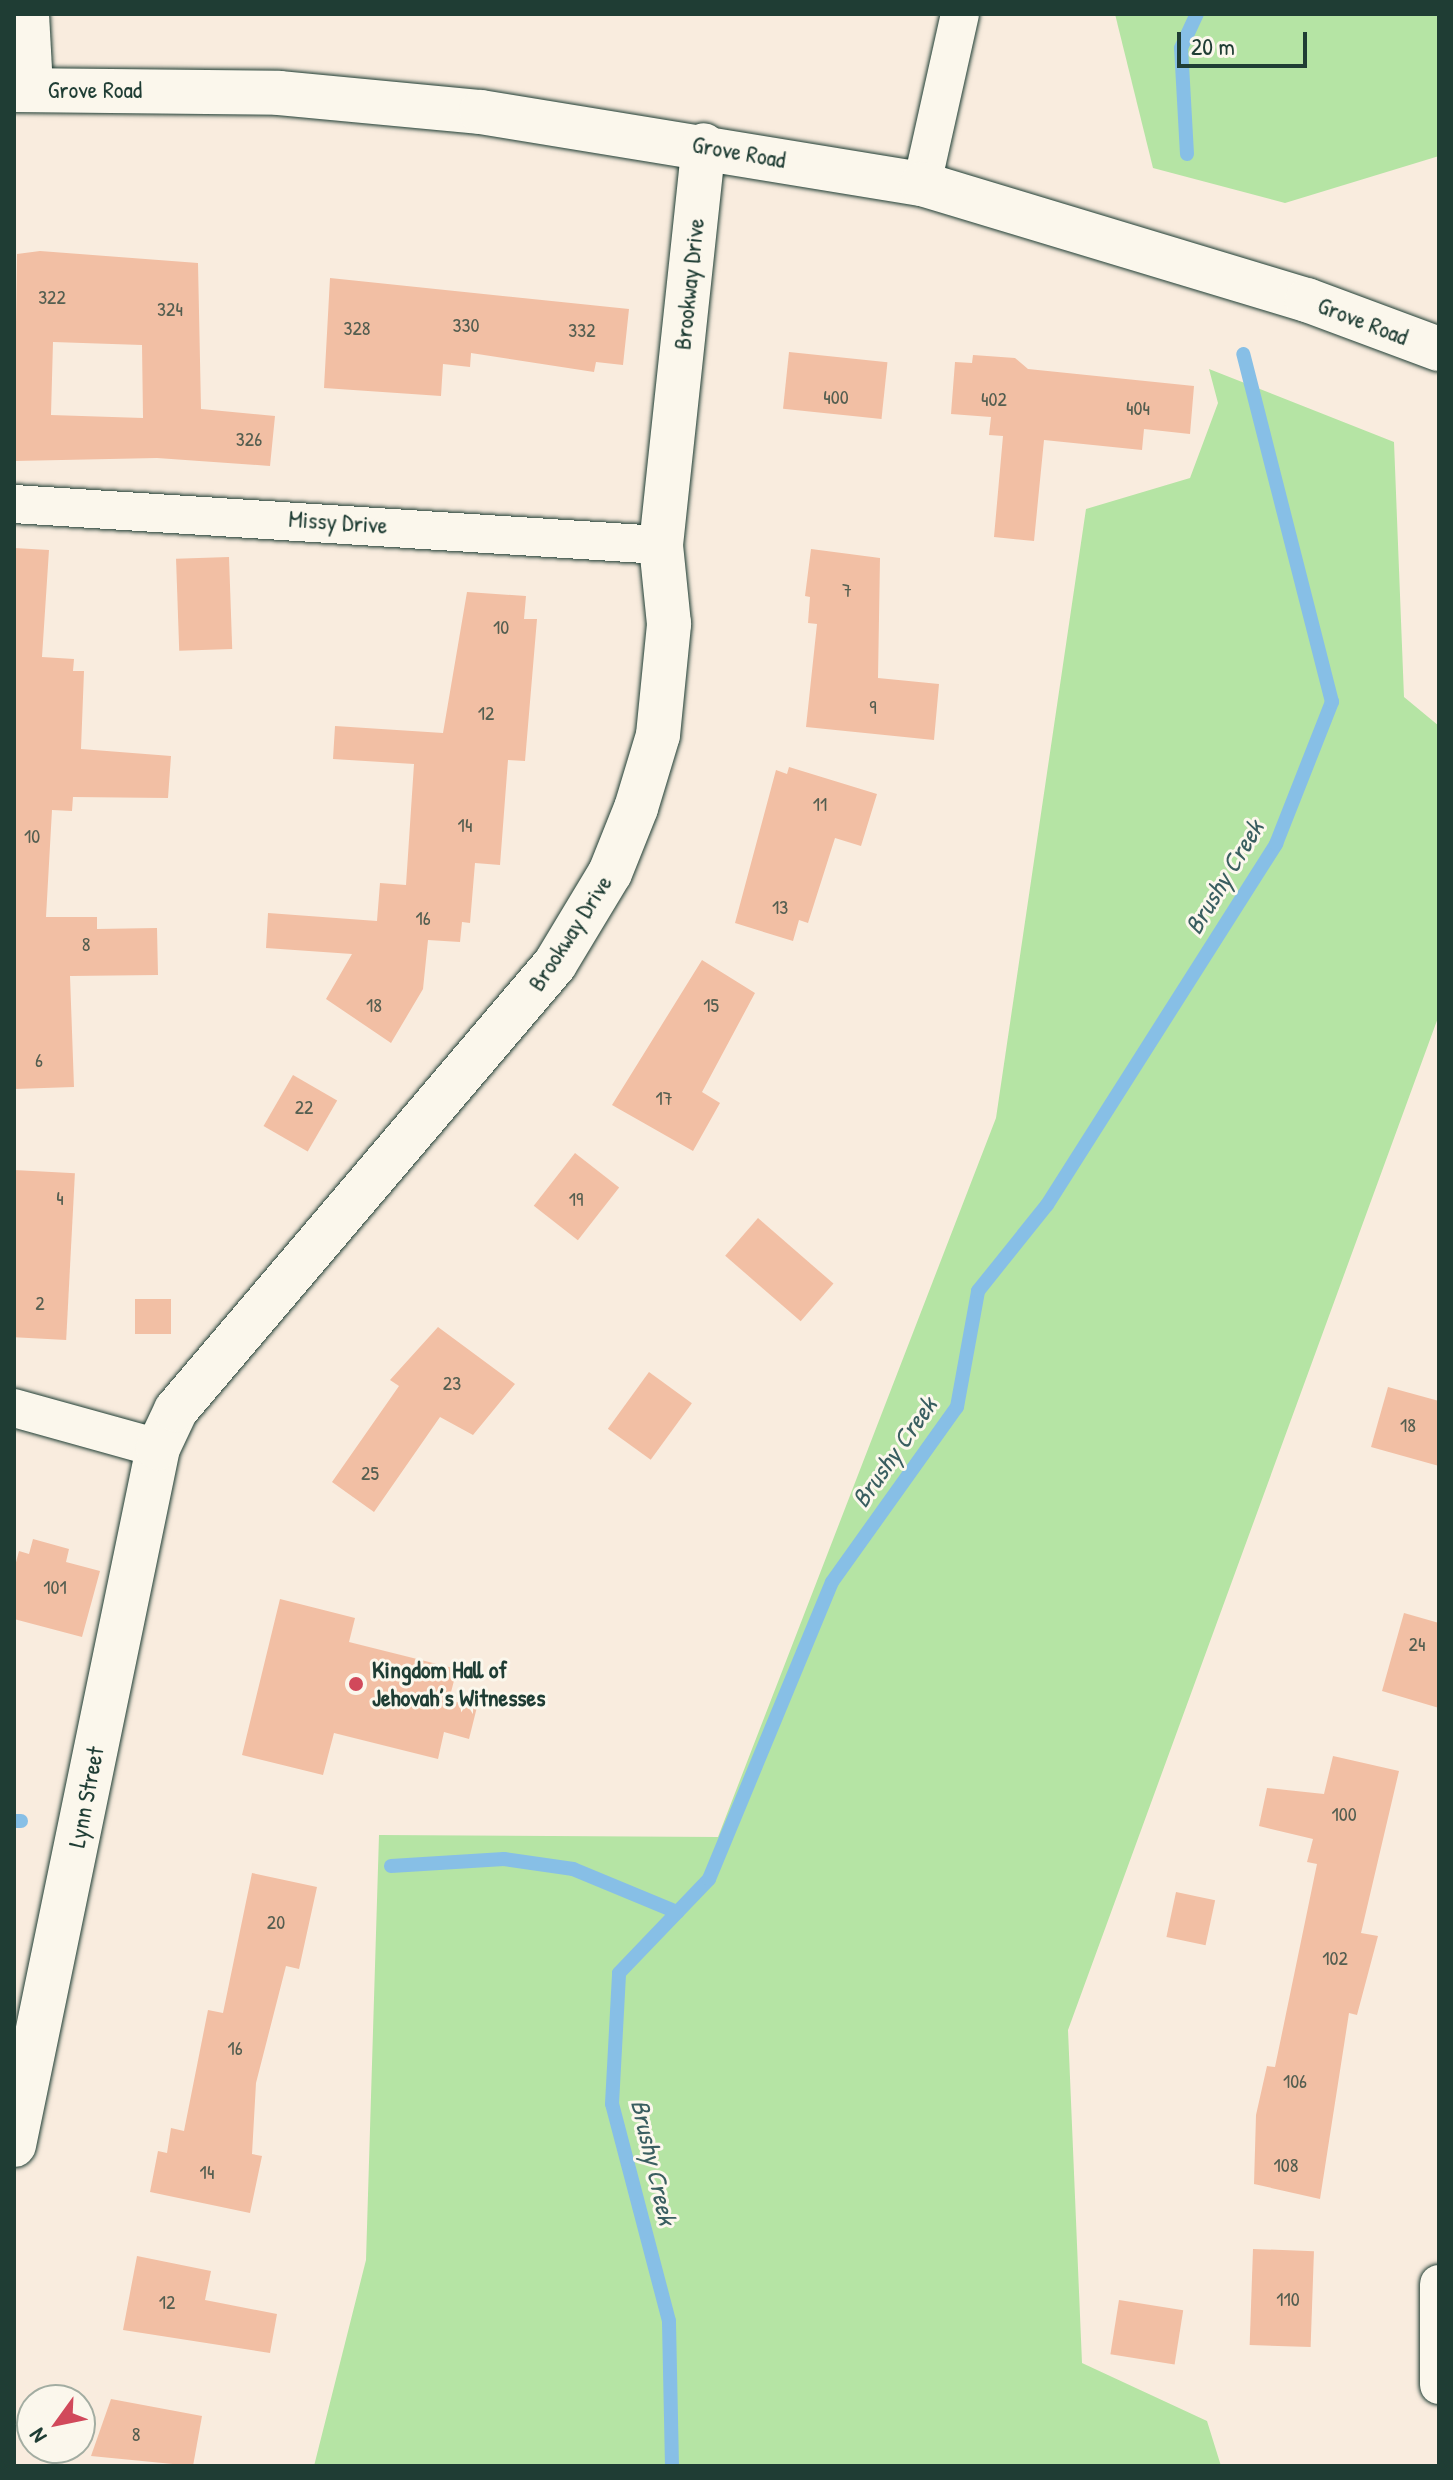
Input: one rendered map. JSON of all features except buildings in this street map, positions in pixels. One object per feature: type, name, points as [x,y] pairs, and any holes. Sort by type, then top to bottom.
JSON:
[{"type":"street","points":[[24,90],[30,14]]},
{"type":"street","points":[[922,184],[960,14]]},
{"type":"street","name":"Grove Road","points":[[24,90],[279,93],[704,145],[922,184],[1307,300],[1439,349]]},
{"type":"street","name":"Brookway Drive","points":[[158,1448],[212,1359],[516,1012],[610,873],[658,735],[669,624],[661,545],[704,145]]},
{"type":"street","name":"Missy Drive","points":[[14,504],[661,545]]},
{"type":"street","points":[[14,1408],[158,1448]]},
{"type":"street","name":"Lynn Street","points":[[14,2145],[158,1448]]},
{"type":"street","points":[[1439,2284],[1439,2385]]},
{"type":"green space","points":[[1115,14],[1439,14],[1439,156],[1285,203],[1153,168]]},
{"type":"green space","points":[[1209,369],[1394,442],[1404,697],[1439,726],[1439,1015],[1068,2030],[1082,2363],[1207,2421],[1221,2466],[314,2466],[366,2260],[379,1835],[718,1837],[996,1118],[1086,509],[1190,478],[1218,403]]},
{"type":"waterway","name":"Brushy Creek","points":[[1187,154],[1181,48],[1197,14]]},
{"type":"waterway","name":"Brushy Creek","points":[[672,2466],[669,2321],[612,2104],[619,1973],[709,1879],[832,1582],[957,1407],[978,1291],[1047,1205],[1276,844],[1332,702],[1243,354]]},
{"type":"waterway","points":[[14,1821],[21,1821]]},
{"type":"waterway","points":[[391,1866],[504,1859],[573,1869],[677,1912]]},
{"type":"place","name":"Kingdom Hall of Jehovah’s Witnesses","points":[[356,1684]]}]
